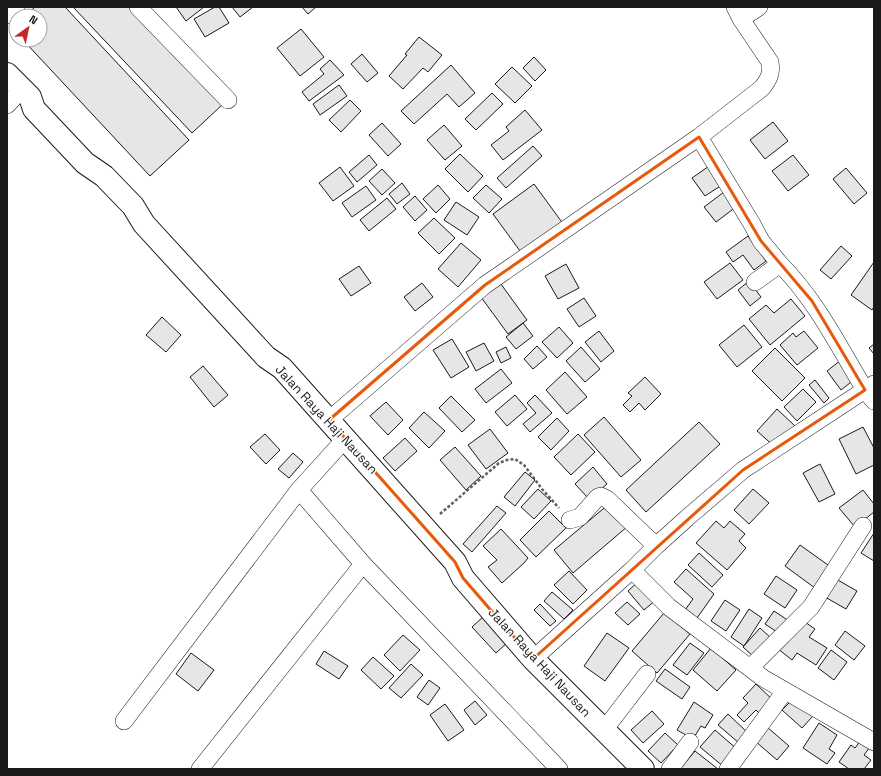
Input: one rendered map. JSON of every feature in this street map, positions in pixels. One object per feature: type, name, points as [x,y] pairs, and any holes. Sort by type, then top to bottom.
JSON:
[{"type":"street","points":[[7,15],[16,7]]},
{"type":"street","points":[[138,7],[228,100]]},
{"type":"street","points":[[328,420],[485,285],[620,190],[699,137],[762,88],[772,70],[770,62],[738,13],[759,7]]},
{"type":"street","points":[[7,105],[14,82]]},
{"type":"street","name":"Jalan Raya Haji Nausan","points":[[14,82],[30,98],[34,109],[85,163],[104,176],[133,206],[144,224],[266,356],[282,368],[346,438],[455,562],[463,578],[533,659],[643,769]]},
{"type":"street","points":[[533,659],[632,570],[656,546],[743,470],[768,453],[871,392],[812,301],[761,241],[699,137]]},
{"type":"street","points":[[755,282],[780,264]]},
{"type":"street","points":[[124,721],[299,490],[346,438]]},
{"type":"street","points":[[299,490],[363,564],[559,769]]},
{"type":"street","points":[[570,520],[580,517],[598,497],[601,496],[607,499],[656,546]]},
{"type":"street","points":[[750,668],[811,607],[863,526]]},
{"type":"street","points":[[200,769],[363,564]]},
{"type":"street","points":[[632,570],[669,607],[763,678],[874,742]]},
{"type":"street","points":[[604,730],[647,674]]},
{"type":"street","points":[[728,769],[785,691]]},
{"type":"street","points":[[670,769],[690,742]]},
{"type":"path","points":[[437,517],[499,463],[515,459],[524,465],[542,489],[570,520]]},
{"type":"highlighted area","points":[[699,137],[761,241],[812,301],[865,390],[743,470],[533,659],[463,578],[455,562],[329,420],[485,285]]},
{"type":"building","points":[[65,7],[189,140],[150,176],[30,48],[48,48],[48,8],[34,8]]},
{"type":"building","points":[[73,7],[130,7],[222,105],[192,133]]},
{"type":"building","points":[[176,7],[204,7],[186,21]]},
{"type":"building","points":[[215,7],[219,7],[229,23],[205,37],[194,19]]},
{"type":"building","points":[[232,7],[253,7],[240,17]]},
{"type":"building","points":[[302,7],[316,7],[308,14]]},
{"type":"building","points":[[301,29],[324,57],[300,76],[277,48]]},
{"type":"building","points":[[419,37],[442,55],[428,72],[423,68],[403,89],[389,76],[407,55],[405,54]]},
{"type":"building","points":[[362,54],[378,73],[367,82],[351,64]]},
{"type":"building","points":[[534,57],[546,70],[535,81],[523,68]]},
{"type":"building","points":[[330,60],[344,75],[309,101],[302,92],[324,74],[320,69]]},
{"type":"building","points":[[451,65],[475,93],[459,107],[447,94],[414,124],[401,111]]},
{"type":"building","points":[[512,67],[532,86],[515,103],[495,84]]},
{"type":"building","points":[[339,85],[347,96],[320,115],[313,104]]},
{"type":"building","points":[[492,93],[503,104],[476,130],[465,119]]},
{"type":"building","points":[[350,100],[361,111],[341,132],[329,120]]},
{"type":"building","points":[[525,110],[542,130],[503,160],[491,145],[509,131],[506,127]]},
{"type":"building","points":[[773,122],[788,141],[765,159],[750,140]]},
{"type":"building","points":[[382,123],[401,144],[388,156],[369,135]]},
{"type":"building","points":[[444,125],[462,146],[445,160],[427,140]]},
{"type":"building","points":[[533,146],[542,156],[506,188],[497,178]]},
{"type":"building","points":[[460,154],[483,176],[468,192],[445,169]]},
{"type":"building","points":[[369,155],[377,165],[357,182],[349,172]]},
{"type":"building","points":[[793,155],[809,175],[788,191],[772,171]]},
{"type":"building","points":[[712,164],[725,183],[705,196],[692,178]]},
{"type":"building","points":[[340,167],[354,186],[333,201],[319,183]]},
{"type":"building","points":[[846,168],[867,193],[854,204],[833,179]]},
{"type":"building","points":[[382,169],[395,183],[382,195],[369,181]]},
{"type":"building","points":[[402,183],[410,194],[397,204],[389,194]]},
{"type":"building","points":[[534,184],[564,225],[523,255],[493,214]]},
{"type":"building","points":[[438,185],[450,199],[436,213],[423,199]]},
{"type":"building","points":[[486,185],[502,199],[489,213],[473,198]]},
{"type":"building","points":[[366,186],[376,200],[352,217],[342,203]]},
{"type":"building","points":[[728,189],[740,204],[716,222],[704,207]]},
{"type":"building","points":[[415,196],[427,210],[415,221],[403,207]]},
{"type":"building","points":[[387,198],[396,209],[369,231],[360,220]]},
{"type":"building","points":[[456,202],[479,217],[467,235],[444,220]]},
{"type":"building","points":[[434,218],[455,238],[439,254],[418,233]]},
{"type":"building","points":[[748,236],[766,261],[754,270],[743,255],[733,262],[726,252]]},
{"type":"building","points":[[461,243],[481,260],[458,287],[438,269]]},
{"type":"building","points":[[841,246],[852,256],[831,279],[820,270]]},
{"type":"building","points":[[874,262],[874,307],[872,310],[851,295]]},
{"type":"building","points":[[730,263],[743,280],[717,299],[704,282]]},
{"type":"building","points":[[566,264],[579,288],[558,299],[545,276]]},
{"type":"building","points":[[359,266],[371,283],[351,296],[339,279]]},
{"type":"building","points":[[498,280],[527,320],[508,334],[478,293]]},
{"type":"building","points":[[749,281],[761,297],[750,306],[738,290]]},
{"type":"building","points":[[422,283],[433,297],[415,311],[404,297]]},
{"type":"building","points":[[584,298],[596,316],[579,327],[567,309]]},
{"type":"building","points":[[791,299],[805,316],[770,345],[749,319],[766,305],[774,313]]},
{"type":"building","points":[[162,317],[181,335],[166,352],[146,335]]},
{"type":"building","points":[[523,323],[533,336],[516,349],[506,337]]},
{"type":"building","points":[[744,325],[762,347],[737,367],[719,345]]},
{"type":"building","points":[[559,327],[573,343],[557,358],[542,342]]},
{"type":"building","points":[[599,331],[614,351],[601,362],[585,342]]},
{"type":"building","points":[[804,331],[818,348],[797,365],[780,345],[793,333],[796,337]]},
{"type":"building","points":[[452,339],[469,367],[451,378],[433,350]]},
{"type":"building","points":[[484,343],[494,361],[476,371],[466,352]]},
{"type":"building","points":[[874,344],[874,354],[869,348]]},
{"type":"building","points":[[537,346],[547,357],[533,369],[524,359]]},
{"type":"building","points":[[506,347],[511,358],[501,363],[496,352]]},
{"type":"building","points":[[581,347],[600,369],[585,382],[566,361]]},
{"type":"building","points":[[775,348],[805,378],[782,401],[752,371]]},
{"type":"building","points":[[841,360],[855,379],[841,390],[827,371]]},
{"type":"building","points":[[203,366],[228,395],[214,407],[190,377]]},
{"type":"building","points":[[501,369],[512,383],[486,403],[475,389]]},
{"type":"building","points":[[565,372],[587,397],[567,414],[546,390]]},
{"type":"building","points":[[645,377],[661,394],[645,410],[639,403],[630,412],[623,405],[632,396],[628,393]]},
{"type":"building","points":[[815,380],[829,398],[824,403],[809,385]]},
{"type":"building","points":[[803,389],[816,402],[797,421],[784,407]]},
{"type":"building","points":[[515,395],[527,409],[507,426],[495,412]]},
{"type":"building","points":[[535,395],[552,413],[530,432],[523,424],[536,413],[527,403]]},
{"type":"building","points":[[451,396],[475,420],[462,432],[439,408]]},
{"type":"building","points":[[386,402],[403,420],[388,435],[370,416]]},
{"type":"building","points":[[777,409],[795,426],[775,447],[757,431]]},
{"type":"building","points":[[424,412],[445,431],[429,448],[409,428]]},
{"type":"building","points":[[604,417],[641,460],[621,477],[584,435]]},
{"type":"building","points":[[557,418],[569,431],[551,450],[538,437]]},
{"type":"building","points":[[699,422],[720,444],[646,512],[626,490]]},
{"type":"building","points":[[863,427],[874,448],[874,465],[856,474],[839,439]]},
{"type":"building","points":[[490,429],[508,453],[486,469],[468,445]]},
{"type":"building","points":[[265,434],[280,450],[266,464],[250,447]]},
{"type":"building","points":[[578,434],[595,452],[571,475],[554,457]]},
{"type":"building","points":[[405,438],[417,451],[395,471],[383,458]]},
{"type":"building","points":[[455,447],[481,476],[466,490],[440,460]]},
{"type":"building","points":[[293,453],[303,462],[289,478],[278,469]]},
{"type":"building","points":[[820,464],[835,494],[819,502],[803,473]]},
{"type":"building","points":[[593,467],[607,484],[589,499],[575,484]]},
{"type":"building","points":[[525,472],[535,480],[515,506],[504,497]]},
{"type":"building","points":[[538,489],[551,501],[534,519],[521,507]]},
{"type":"building","points":[[753,489],[769,503],[749,524],[734,510]]},
{"type":"building","points":[[863,490],[874,504],[874,512],[855,527],[839,508]]},
{"type":"building","points":[[609,504],[628,526],[573,573],[554,550]]},
{"type":"building","points":[[497,506],[506,513],[472,552],[463,544]]},
{"type":"building","points":[[549,511],[566,528],[536,557],[520,540]]},
{"type":"building","points":[[716,521],[724,528],[730,521],[745,534],[739,541],[746,548],[727,570],[696,543]]},
{"type":"building","points":[[501,529],[528,558],[502,583],[488,567],[497,560],[483,546]]},
{"type":"building","points":[[874,533],[874,561],[861,553]]},
{"type":"building","points":[[800,545],[835,570],[819,591],[785,566]]},
{"type":"building","points":[[699,553],[723,575],[712,587],[688,565]]},
{"type":"building","points":[[686,569],[714,594],[697,618],[685,610],[693,599],[674,582]]},
{"type":"building","points":[[569,571],[587,590],[573,604],[554,585]]},
{"type":"building","points":[[776,576],[797,590],[785,608],[764,594]]},
{"type":"building","points":[[836,579],[857,591],[846,609],[825,597]]},
{"type":"building","points":[[640,580],[657,599],[644,610],[628,591]]},
{"type":"building","points":[[552,592],[573,610],[564,619],[544,601]]},
{"type":"building","points":[[725,600],[740,610],[726,631],[711,621]]},
{"type":"building","points":[[627,602],[640,614],[628,625],[615,613]]},
{"type":"building","points":[[540,604],[556,621],[550,626],[534,610]]},
{"type":"building","points":[[749,609],[762,618],[744,646],[731,637]]},
{"type":"building","points":[[774,611],[789,621],[780,634],[765,624]]},
{"type":"building","points":[[664,613],[690,634],[657,673],[632,651]]},
{"type":"building","points":[[484,616],[508,642],[496,653],[472,627]]},
{"type":"building","points":[[802,620],[815,629],[809,637],[827,648],[816,665],[797,653],[792,660],[777,648]]},
{"type":"building","points":[[760,628],[771,638],[755,658],[743,647]]},
{"type":"building","points":[[845,631],[865,646],[854,660],[835,645]]},
{"type":"building","points":[[607,633],[629,648],[605,681],[584,666]]},
{"type":"building","points":[[403,635],[420,650],[400,671],[384,655]]},
{"type":"building","points":[[690,643],[704,653],[687,675],[673,665]]},
{"type":"building","points":[[711,648],[736,670],[717,691],[693,670]]},
{"type":"building","points":[[831,650],[847,662],[834,680],[818,668]]},
{"type":"building","points":[[324,651],[348,666],[339,679],[316,664]]},
{"type":"building","points":[[191,653],[214,670],[198,691],[176,674]]},
{"type":"building","points":[[373,657],[394,676],[381,689],[361,670]]},
{"type":"building","points":[[411,664],[423,675],[401,698],[389,688]]},
{"type":"building","points":[[665,669],[690,687],[682,699],[656,681]]},
{"type":"building","points":[[429,680],[440,688],[428,705],[417,697]]},
{"type":"building","points":[[756,684],[775,702],[763,717],[756,710],[744,722],[737,715],[748,703],[743,698]]},
{"type":"building","points":[[794,698],[813,716],[802,728],[782,710]]},
{"type":"building","points":[[475,701],[487,715],[475,725],[464,710]]},
{"type":"building","points":[[694,702],[713,715],[705,728],[701,726],[693,739],[677,730]]},
{"type":"building","points":[[445,704],[464,730],[448,741],[430,715]]},
{"type":"building","points":[[652,711],[664,724],[643,743],[631,730]]},
{"type":"building","points":[[728,714],[748,733],[739,743],[718,725]]},
{"type":"building","points":[[819,723],[837,735],[829,749],[835,753],[827,764],[803,748]]},
{"type":"building","points":[[767,727],[789,746],[777,760],[755,741]]},
{"type":"building","points":[[715,730],[738,750],[724,767],[700,747]]},
{"type":"building","points":[[665,733],[678,745],[661,763],[648,751]]},
{"type":"building","points":[[861,740],[870,747],[864,755],[871,760],[864,769],[849,769],[839,762],[851,745],[855,748]]},
{"type":"building","points":[[695,751],[718,769],[680,769]]}]
